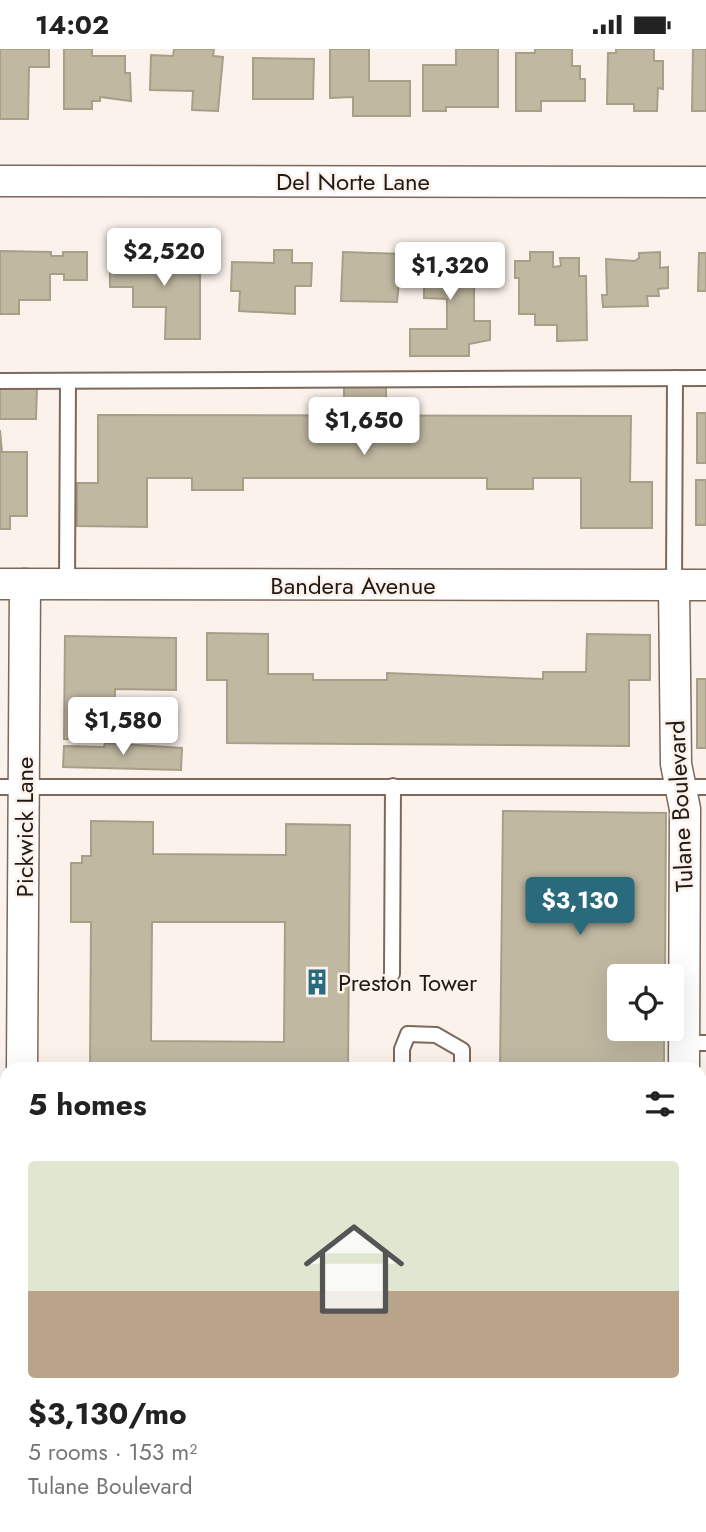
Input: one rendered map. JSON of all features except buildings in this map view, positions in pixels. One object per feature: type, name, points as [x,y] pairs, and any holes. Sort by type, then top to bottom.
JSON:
[{"type":"street","name":"Del Norte Lane","points":[[0,181],[706,181]]},
{"type":"street","name":"Bandera Avenue","points":[[13,584],[706,585]]},
{"type":"street","name":"Pickwick Lane","points":[[13,584],[11,986],[21,1062]]},
{"type":"street","name":"Tulane Boulevard","points":[[674,585],[676,764],[693,787],[685,809],[691,1052]]},
{"type":"lane","points":[[674,585],[675,378]]},
{"type":"lane","points":[[0,381],[706,378]]},
{"type":"lane","points":[[67,584],[68,381]]},
{"type":"lane","points":[[392,974],[393,786]]},
{"type":"lane","points":[[12,787],[693,787]]},
{"type":"lane","points":[[402,1062],[402,1049],[408,1034],[436,1035],[462,1050],[462,1062]]},
{"type":"place","name":"Preston Tower","points":[[317,982]]}]
